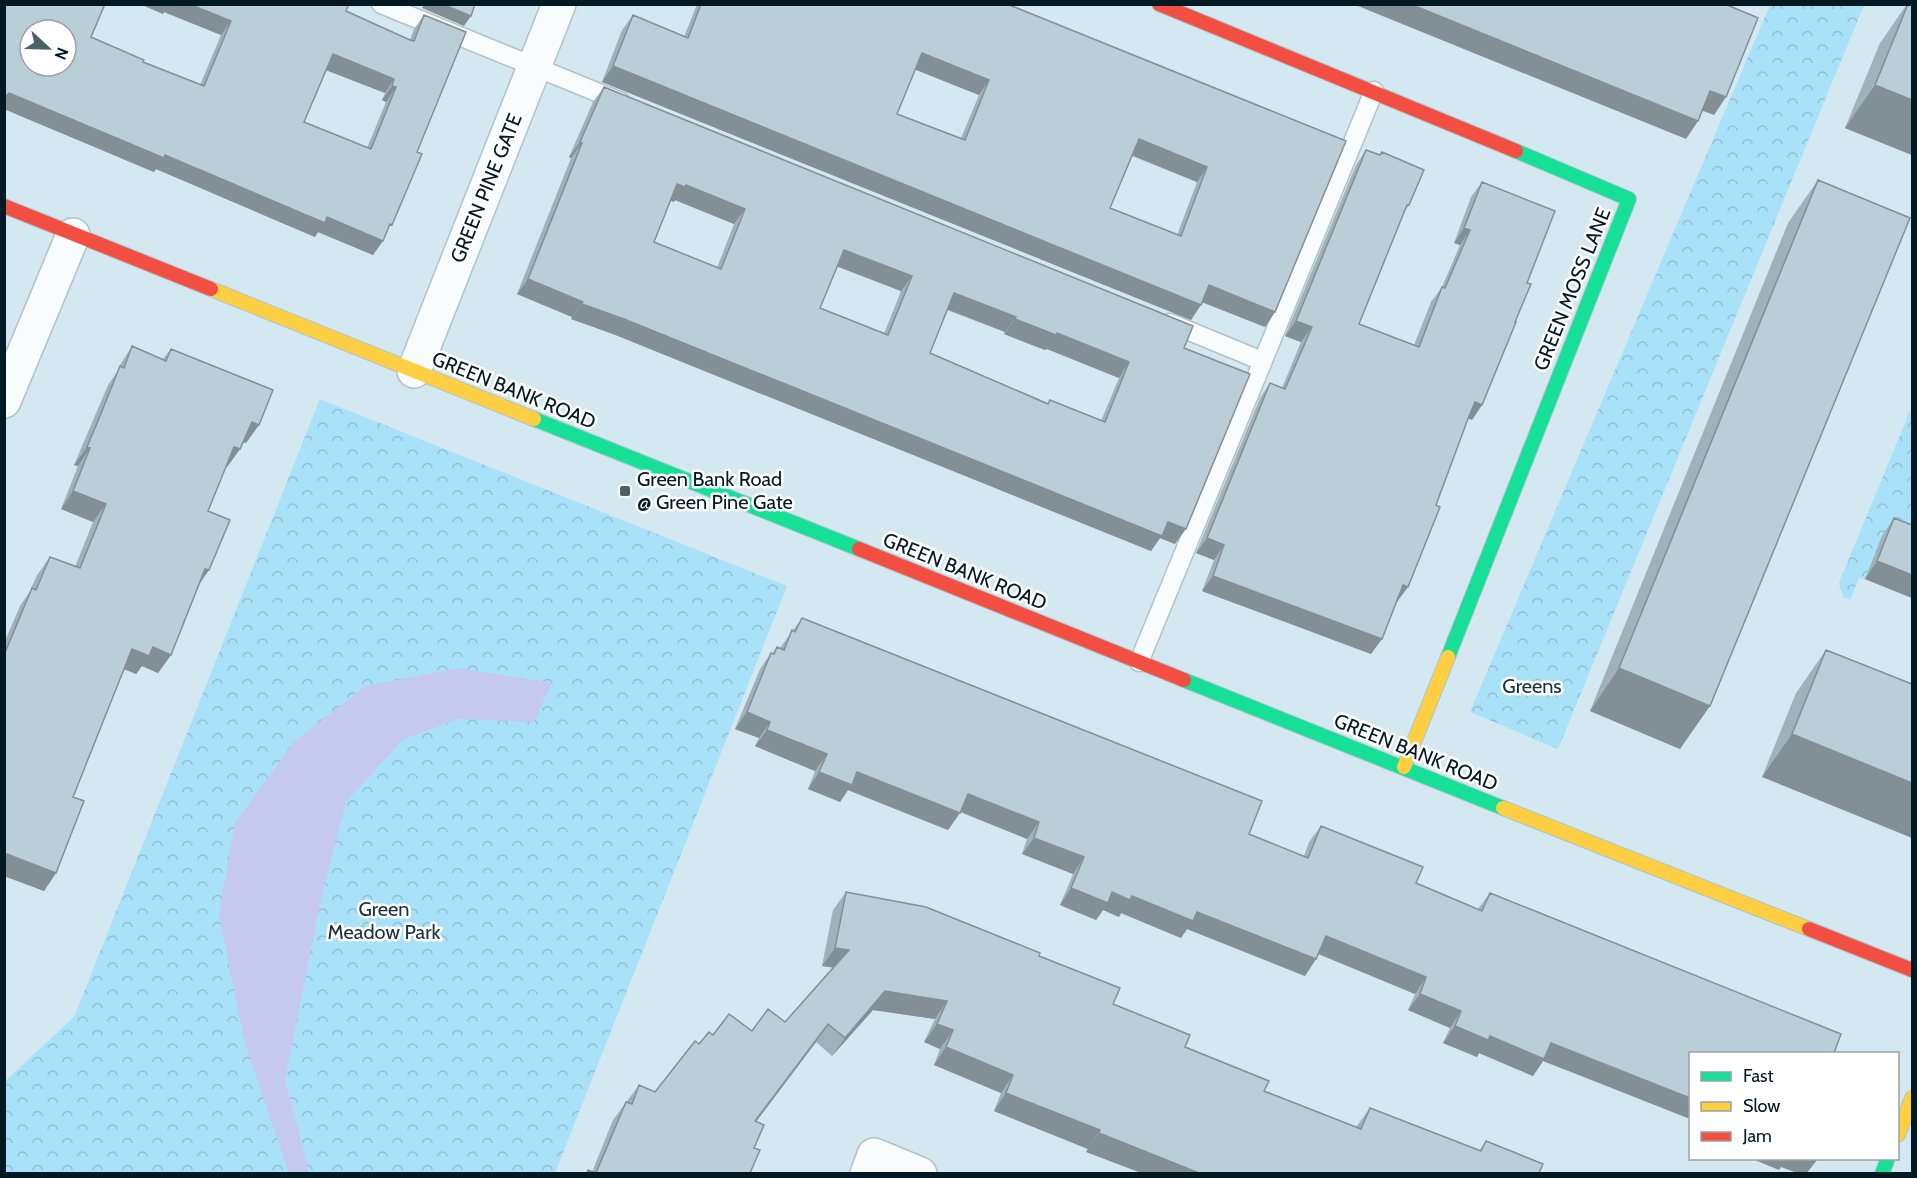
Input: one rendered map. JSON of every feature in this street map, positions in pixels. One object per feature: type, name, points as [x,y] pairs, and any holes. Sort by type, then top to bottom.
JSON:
[{"type":"street","name":"GREEN PINE GATE","points":[[414,371],[559,4]]},
{"type":"street","name":"GREEN MOSS LANE","points":[[1159,4],[1629,198],[1404,767]]},
{"type":"street","name":"GREEN BANK ROAD","points":[[4,206],[1912,970]]},
{"type":"street","points":[[4,402],[73,235]]},
{"type":"street","points":[[1899,1132],[1912,1098]]},
{"type":"street","points":[[867,1173],[874,1155],[920,1173]]},
{"type":"lane","points":[[381,4],[633,106]]},
{"type":"lane","points":[[1139,662],[1374,91]]},
{"type":"lane","points":[[1152,316],[1262,361]]},
{"type":"green space","name":"Greens","points":[[1770,5],[1864,5],[1558,749],[1470,712]]},
{"type":"green space","name":"Green Meadow Park","points":[[320,399],[787,586],[555,1173],[5,1174],[5,1081],[74,1017]]},
{"type":"green space","points":[[1912,406],[1912,548],[1865,579],[1859,578],[1850,600],[1843,597],[1839,583]]},
{"type":"shaded area","points":[[459,668],[552,683],[534,722],[458,719],[402,740],[346,802],[323,890],[285,1079],[309,1173],[289,1173],[244,1040],[219,914],[235,823],[294,742],[365,686]]},
{"type":"building","points":[[4,4],[105,4],[91,37],[144,60],[143,62],[204,86],[231,21],[189,4],[349,4],[346,11],[414,41],[424,15],[466,32],[417,152],[422,154],[383,241],[327,217],[325,223],[165,155],[164,158],[9,93],[4,94]],"holes":[[[333,54],[394,79],[392,86],[396,87],[371,149],[304,122]]]},
{"type":"building","points":[[442,4],[475,4],[471,16]]},
{"type":"building","points":[[701,4],[1007,4],[1346,141],[1275,312],[1209,285],[1201,305],[613,66],[633,15],[688,38]],"holes":[[[922,53],[989,80],[965,140],[897,114]],[[1139,139],[1207,167],[1181,236],[1110,208]]]},
{"type":"building","points":[[1410,4],[1725,4],[1758,18],[1726,97],[1710,91],[1698,121]]},
{"type":"building","points":[[1908,4],[1912,4],[1912,100],[1875,85]]},
{"type":"building","points":[[604,87],[1193,326],[1184,348],[1250,374],[1186,529],[1168,522],[1162,536],[582,304],[583,302],[528,279],[582,143],[580,142]],"holes":[[[677,184],[685,187],[686,185],[745,209],[721,269],[654,242]],[[844,250],[912,276],[888,335],[820,308]],[[954,293],[1016,317],[1015,319],[1129,362],[1105,422],[1050,400],[1048,404],[930,353]]]},
{"type":"building","points":[[1366,150],[1380,155],[1382,152],[1424,170],[1407,205],[1359,324],[1419,347],[1442,287],[1445,288],[1470,230],[1464,228],[1482,182],[1555,211],[1527,283],[1531,284],[1516,322],[1482,405],[1475,402],[1469,416],[1436,505],[1440,507],[1408,587],[1403,585],[1382,639],[1213,576],[1224,545],[1207,538],[1270,383],[1285,389],[1312,327],[1296,321]]},
{"type":"building","points":[[1818,180],[1910,218],[1710,706],[1619,668]]},
{"type":"building","points":[[132,346],[166,361],[171,349],[273,390],[259,425],[252,422],[240,449],[234,447],[208,511],[230,520],[209,570],[205,569],[171,655],[153,647],[149,656],[132,649],[73,797],[84,801],[56,873],[4,853],[4,655],[32,588],[36,590],[50,557],[80,568],[106,504],[73,491],[90,448],[87,447],[120,366],[124,368]]},
{"type":"building","points":[[1894,518],[1912,525],[1912,575],[1877,561]]},
{"type":"building","points":[[802,618],[1262,801],[1249,834],[1308,858],[1321,826],[1423,867],[1416,883],[1482,911],[1490,893],[1841,1034],[1834,1052],[1689,1052],[1689,1098],[1551,1043],[1544,1059],[1490,1036],[1488,1040],[1455,1026],[1461,1011],[1420,994],[1426,977],[1326,936],[1316,959],[1197,912],[1193,921],[1132,896],[1130,900],[1112,892],[1108,903],[1071,888],[1084,857],[1034,838],[1039,822],[968,794],[960,813],[857,772],[852,785],[819,772],[827,754],[767,730],[770,722],[747,712],[771,653],[774,654],[777,647],[784,650],[792,630],[795,632]]},
{"type":"building","points":[[1826,650],[1912,684],[1912,783],[1792,734]]},
{"type":"building","points":[[846,892],[926,907],[1120,988],[1113,1004],[1190,1035],[1185,1047],[1269,1081],[1264,1091],[1361,1129],[1370,1108],[1481,1151],[1486,1141],[1543,1164],[1539,1173],[1199,1173],[1099,1133],[1100,1130],[1006,1093],[1013,1075],[946,1047],[953,1030],[937,1024],[947,1001],[885,991],[845,1038],[828,1024],[755,1121],[764,1125],[754,1148],[760,1150],[750,1173],[596,1173],[626,1102],[632,1104],[639,1085],[655,1092],[695,1041],[699,1044],[709,1032],[713,1035],[729,1014],[752,1031],[768,1009],[785,1022],[849,950],[835,948]]},
{"type":"traffic: fast","points":[[1448,657],[1629,199],[1516,151]]},
{"type":"traffic: fast","points":[[534,419],[859,549]]},
{"type":"traffic: fast","points":[[1184,680],[1503,808]]},
{"type":"traffic: fast","points":[[1882,1174],[1887,1160]]},
{"type":"traffic: slow","points":[[211,289],[534,419]]},
{"type":"traffic: slow","points":[[1404,767],[1448,657]]},
{"type":"traffic: slow","points":[[1503,808],[1809,929]]},
{"type":"traffic: slow","points":[[1899,1132],[1912,1098]]},
{"type":"traffic: jam","points":[[1159,4],[1516,151]]},
{"type":"traffic: jam","points":[[4,206],[211,289]]},
{"type":"traffic: jam","points":[[859,549],[1184,680]]},
{"type":"traffic: jam","points":[[1809,929],[1912,970]]},
{"type":"place","name":"Green Bank Road @ Green Pine Gate","points":[[625,491]]}]
